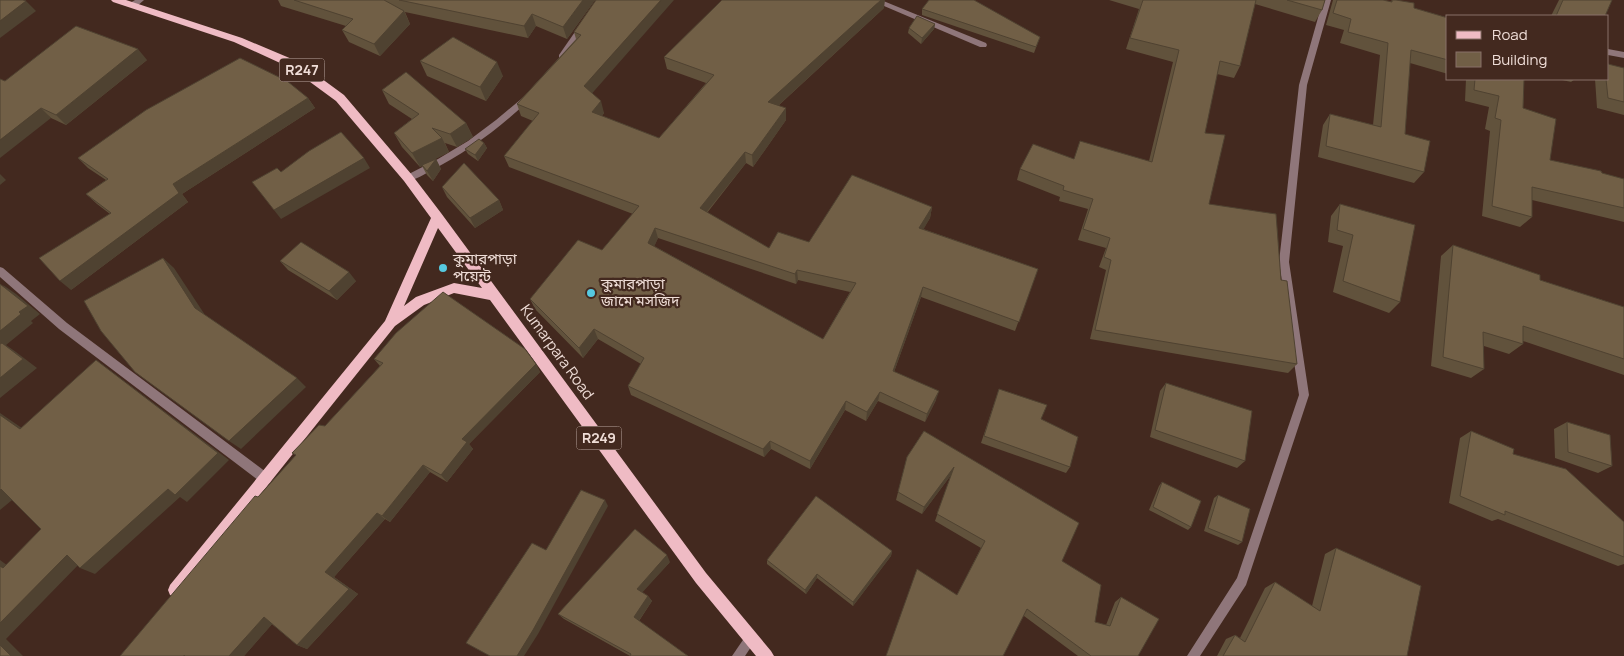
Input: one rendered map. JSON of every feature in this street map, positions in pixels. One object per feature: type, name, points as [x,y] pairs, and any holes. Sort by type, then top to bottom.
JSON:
[{"type":"main road","name":"Kumarpara Road","points":[[116,0],[137,2],[238,40],[295,65],[340,98],[408,178],[702,578],[766,656]]},
{"type":"main road","points":[[390,324],[437,216]]},
{"type":"main road","points":[[166,602],[390,324],[420,301],[454,288],[496,296]]},
{"type":"street","points":[[874,0],[983,45]]},
{"type":"street","points":[[1193,656],[1242,581],[1304,395],[1284,262],[1302,86],[1327,0]]},
{"type":"street","points":[[556,64],[586,22]]},
{"type":"street","points":[[1609,52],[1624,55]]},
{"type":"street","points":[[408,178],[472,145],[507,118],[534,90]]},
{"type":"street","points":[[0,271],[64,326],[266,479]]},
{"type":"street","points":[[738,656],[751,638]]},
{"type":"building","points":[[0,0],[23,0],[26,1],[0,21]]},
{"type":"building","points":[[294,0],[384,0],[404,11],[374,44],[342,30],[353,19]]},
{"type":"building","points":[[399,0],[583,0],[563,27],[532,14],[524,26]]},
{"type":"building","points":[[596,0],[661,0],[584,86],[601,101],[592,112],[659,138],[714,75],[664,57],[722,0],[881,0],[768,102],[786,108],[752,155],[745,152],[700,208],[769,248],[778,232],[809,242],[852,175],[932,207],[919,228],[1038,269],[1019,322],[923,287],[893,371],[939,391],[927,414],[880,392],[867,412],[846,401],[810,461],[770,441],[763,449],[628,386],[644,358],[594,329],[579,348],[530,299],[578,240],[602,250],[639,206],[504,156],[539,113],[517,104],[581,35],[574,32]],"holes":[[[655,228],[795,274],[797,270],[856,283],[823,339],[648,243]]]},
{"type":"building","points":[[929,0],[974,0],[1040,37],[1036,47],[922,9]]},
{"type":"building","points":[[1143,0],[1256,0],[1240,66],[1220,61],[1205,133],[1225,135],[1209,204],[1276,214],[1281,280],[1287,281],[1297,364],[1095,330],[1111,260],[1104,257],[1110,238],[1083,229],[1093,199],[1063,190],[1064,186],[1020,169],[1033,144],[1074,159],[1080,141],[1152,162],[1179,50],[1130,38]]},
{"type":"building","points":[[1287,0],[1325,0],[1322,10]]},
{"type":"building","points":[[1337,0],[1383,0],[1392,2],[1392,0],[1396,0],[1414,3],[1414,8],[1446,17],[1446,59],[1411,50],[1405,134],[1430,141],[1424,172],[1326,146],[1330,114],[1381,127],[1388,43],[1348,32],[1351,19],[1333,13]]},
{"type":"building","points":[[1563,0],[1612,0],[1605,15],[1556,15]]},
{"type":"building","points":[[917,16],[935,24],[922,38],[909,28]]},
{"type":"building","points":[[76,26],[138,49],[56,115],[41,108],[0,140],[0,79],[5,81]]},
{"type":"building","points":[[453,37],[497,62],[480,87],[420,61]]},
{"type":"building","points":[[240,58],[287,81],[308,98],[173,184],[179,193],[60,281],[39,258],[111,213],[86,194],[108,179],[78,158],[146,110]]},
{"type":"building","points":[[1609,64],[1624,68],[1624,102],[1608,98],[1606,80],[1609,80]]},
{"type":"building","points":[[406,72],[466,123],[450,134],[432,128],[442,138],[412,153],[394,133],[419,114],[382,90]]},
{"type":"building","points":[[1475,80],[1524,80],[1523,108],[1556,119],[1550,160],[1601,171],[1602,173],[1624,179],[1624,208],[1532,187],[1532,217],[1492,206],[1501,120],[1495,118],[1499,96],[1474,90]]},
{"type":"building","points":[[341,132],[364,158],[274,210],[252,182],[277,168],[281,172],[309,151]]},
{"type":"building","points":[[479,139],[484,143],[475,155],[465,149]]},
{"type":"building","points":[[436,159],[427,171],[422,165]]},
{"type":"building","points":[[464,163],[499,200],[470,218],[442,187]]},
{"type":"building","points":[[1340,204],[1415,225],[1400,302],[1343,281],[1353,235],[1337,230]]},
{"type":"building","points":[[301,242],[349,272],[329,291],[280,261]]},
{"type":"building","points":[[1453,245],[1540,275],[1540,280],[1624,307],[1624,359],[1523,326],[1523,344],[1483,332],[1484,369],[1443,357]]},
{"type":"building","points":[[163,258],[195,308],[297,378],[229,441],[135,372],[101,331],[84,301]]},
{"type":"building","points":[[0,284],[28,306],[19,312],[21,314],[0,331]]},
{"type":"building","points":[[443,292],[525,349],[536,364],[462,439],[467,442],[441,475],[423,465],[382,516],[377,513],[325,572],[349,589],[297,645],[264,617],[229,656],[120,656],[255,496],[258,497],[296,455],[292,453],[319,425],[325,426],[383,363],[374,359],[396,333]]},
{"type":"building","points":[[2,343],[23,359],[0,378],[0,344]]},
{"type":"building","points":[[96,360],[218,453],[175,495],[168,489],[80,568],[67,555],[0,623],[0,566],[3,568],[41,529],[0,490],[0,415],[20,429]]},
{"type":"building","points":[[1166,383],[1252,411],[1245,461],[1155,430]]},
{"type":"building","points":[[999,389],[1047,405],[1041,419],[1078,437],[1070,467],[984,436]]},
{"type":"building","points":[[1567,422],[1610,435],[1612,466],[1568,452]]},
{"type":"building","points":[[924,431],[1079,523],[1062,561],[1101,585],[1095,622],[1110,626],[1121,597],[1159,619],[1138,656],[1091,656],[1027,609],[1003,656],[886,656],[917,569],[957,595],[985,541],[937,514],[954,467],[924,507],[898,492],[907,457]]},
{"type":"building","points":[[1471,431],[1514,449],[1513,454],[1566,469],[1624,522],[1624,557],[1505,511],[1505,515],[1460,496]]},
{"type":"building","points":[[1162,482],[1201,501],[1191,527],[1153,507]]},
{"type":"building","points":[[581,490],[605,500],[517,656],[490,656],[466,643],[532,543],[546,550]]},
{"type":"building","points":[[1218,495],[1250,509],[1242,542],[1208,528]]},
{"type":"building","points":[[816,496],[892,551],[853,602],[817,574],[805,590],[767,560]]},
{"type":"building","points":[[635,529],[667,555],[637,589],[648,596],[634,617],[688,656],[630,656],[631,654],[558,614]]},
{"type":"building","points":[[1336,548],[1421,586],[1407,656],[1223,656],[1235,635],[1245,642],[1275,582],[1320,611]]},
{"type":"building","points":[[0,645],[11,656],[0,656]]},
{"type":"place","name":"কুমারপাড়া পয়েন্ট","points":[[443,268]]},
{"type":"place","name":"কুমারপাড়া জামে মসজিদ","points":[[591,293]]}]
